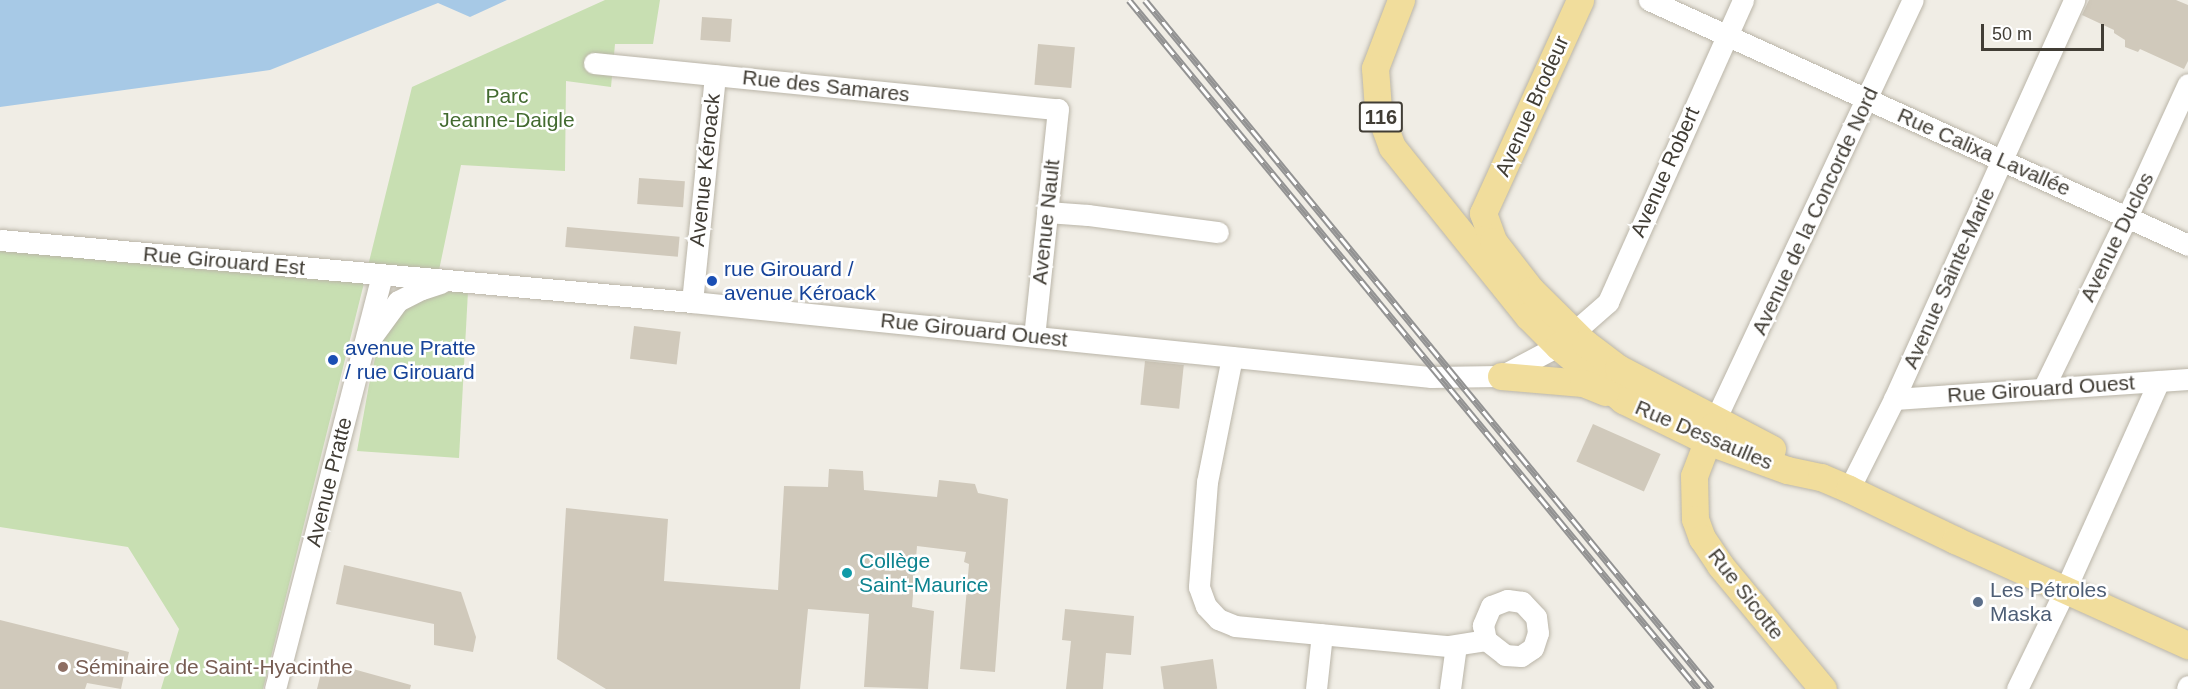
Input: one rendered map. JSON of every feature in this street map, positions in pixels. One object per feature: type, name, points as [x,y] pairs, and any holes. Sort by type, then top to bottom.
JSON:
[{"type":"main road","name":"116","points":[[1401,0],[1375,68],[1377,109],[1392,147],[1450,218]]},
{"type":"main road","name":"Avenue Brodeur","points":[[1483,213],[1580,0]]},
{"type":"main road","points":[[1450,218],[1468,219],[1483,213]]},
{"type":"main road","name":"Rue Dessaulles","points":[[1483,213],[1493,242],[1531,290],[1566,340],[1623,400],[1711,430]]},
{"type":"main road","name":"Rue Dessaulles","points":[[1450,218],[1528,316],[1618,368],[1711,430],[1787,470],[1821,477],[1849,489],[2188,645]]},
{"type":"main road","points":[[1501,376],[1583,383],[1623,400]]},
{"type":"main road","name":"Rue Sicotte","points":[[1711,430],[1694,476],[1695,519],[1702,537],[1720,565],[1822,689]]},
{"type":"street","name":"Rue Calixa Lavallée","points":[[1649,0],[2188,245]]},
{"type":"street","name":"Avenue Robert","points":[[1566,340],[1608,302],[1743,0]]},
{"type":"street","name":"Avenue de la Concorde Nord","points":[[1711,430],[1913,0]]},
{"type":"street","name":"Avenue Sainte-Marie","points":[[1849,489],[1894,399],[2074,0]]},
{"type":"street","name":"Rue des Samares","points":[[594,63],[1058,109]]},
{"type":"street","name":"Avenue Kéroack","points":[[692,302],[715,75]]},
{"type":"street","name":"Avenue Duclos","points":[[2043,389],[2127,217],[2188,84]]},
{"type":"street","name":"Avenue Nault","points":[[1034,336],[1058,109]]},
{"type":"street","points":[[1047,212],[1218,232]]},
{"type":"street","name":"Rue Girouard Est","points":[[0,240],[447,281]]},
{"type":"street","name":"Avenue Pratte","points":[[275,689],[382,275]]},
{"type":"street","points":[[364,351],[381,321],[398,301],[422,289],[447,281]]},
{"type":"street","name":"Rue Girouard Ouest","points":[[447,281],[692,302],[1431,377],[1501,376]]},
{"type":"street","points":[[1501,376],[1566,340]]},
{"type":"street","points":[[1232,357],[1207,482],[1199,587],[1206,606],[1218,619],[1235,626],[1456,645],[1486,640]]},
{"type":"street","name":"Rue Girouard Ouest","points":[[1894,399],[2188,379]]},
{"type":"street","points":[[2017,689],[2065,590],[2159,381]]},
{"type":"street","points":[[1316,689],[1322,634]]},
{"type":"street","points":[[1450,689],[1456,645]]},
{"type":"green space","name":"Parc Jeanne-Daigle","points":[[605,0],[660,0],[653,44],[615,44],[611,87],[566,81],[565,171],[461,165],[438,275],[367,271],[263,689],[161,689],[179,629],[128,547],[0,527],[0,240],[367,270],[412,87]]},
{"type":"green space","points":[[468,291],[459,458],[357,451],[378,345],[388,322],[402,305],[446,292]]},
{"type":"water","points":[[0,0],[507,0],[470,17],[438,3],[270,70],[0,107]]},
{"type":"building","points":[[2089,0],[2176,0],[2188,5],[2188,61],[2184,69],[2140,49],[2138,52],[2125,47],[2125,40],[2114,33],[2114,30],[2082,15]]},
{"type":"building","points":[[702,17],[732,19],[730,42],[700,40]]},
{"type":"building","points":[[1038,44],[1075,47],[1071,88],[1034,85]]},
{"type":"building","points":[[639,178],[685,181],[683,207],[637,204]]},
{"type":"building","points":[[567,227],[680,237],[678,257],[565,247]]},
{"type":"building","points":[[634,326],[681,332],[677,364],[630,359]]},
{"type":"building","points":[[1145,361],[1184,365],[1179,409],[1140,405]]},
{"type":"building","points":[[1593,424],[1661,454],[1644,492],[1576,461]]},
{"type":"building","name":"Collège Saint-Maurice","points":[[829,469],[863,471],[864,490],[937,497],[939,480],[975,484],[978,493],[1008,499],[995,672],[960,669],[969,564],[964,562],[966,552],[917,546],[912,607],[934,611],[928,689],[864,687],[869,614],[808,609],[800,689],[606,689],[557,659],[566,508],[668,519],[664,581],[778,590],[784,486],[828,487]]},
{"type":"building","points":[[344,565],[461,592],[476,637],[473,652],[434,645],[434,624],[336,604]]},
{"type":"building","points":[[1065,609],[1134,616],[1131,655],[1106,653],[1103,689],[1066,689],[1071,641],[1062,640]]},
{"type":"building","name":"Séminaire de Saint-Hyacinthe","points":[[0,620],[129,652],[121,689],[87,683],[85,689],[0,689]]},
{"type":"building","points":[[1213,659],[1217,689],[1164,689],[1161,666]]},
{"type":"building","points":[[324,661],[411,685],[410,689],[317,689]]},
{"type":"railway","points":[[1129,0],[1698,689]]},
{"type":"railway","points":[[1145,0],[1712,689]]},
{"type":"place","name":"rue Girouard / avenue Kéroack","points":[[712,281]]},
{"type":"place","name":"avenue Pratte / rue Girouard","points":[[333,360]]},
{"type":"place","name":"Collège Saint-Maurice","points":[[847,573]]},
{"type":"place","name":"Les Pétroles Maska","points":[[1978,602]]},
{"type":"place","name":"Séminaire de Saint-Hyacinthe","points":[[63,667]]}]
